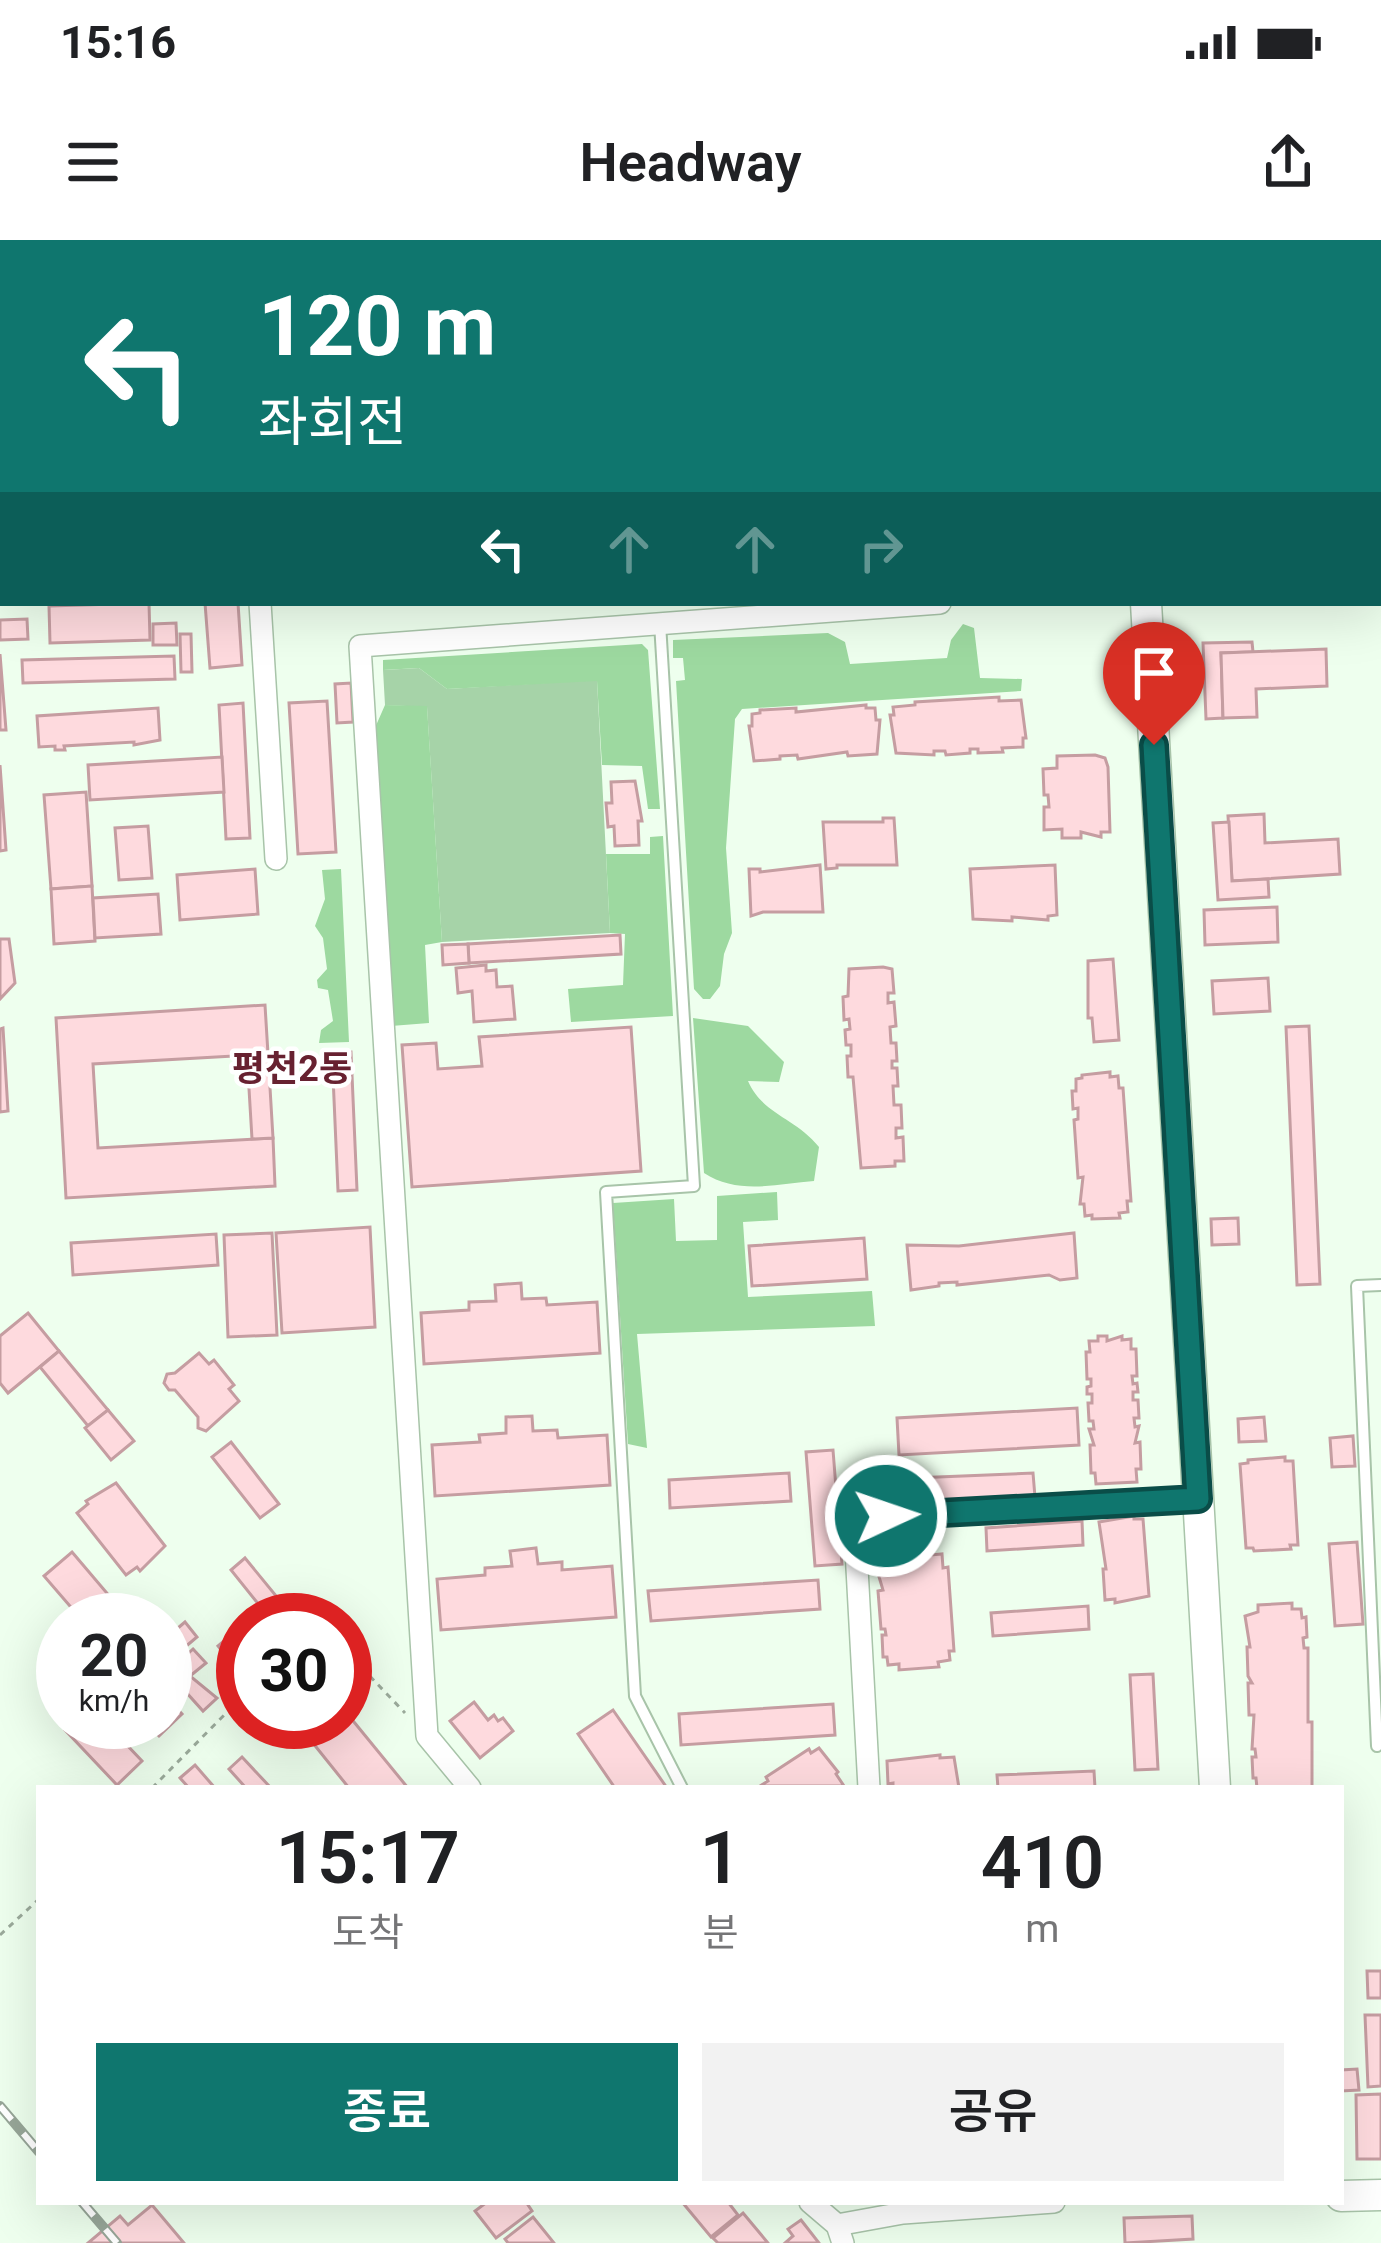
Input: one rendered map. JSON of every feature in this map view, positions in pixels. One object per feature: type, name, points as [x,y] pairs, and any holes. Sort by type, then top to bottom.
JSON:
[{"type":"street","points":[[260,606],[276,859]]},
{"type":"street","points":[[468,1785],[427,1736],[361,646],[896,606]]},
{"type":"street","points":[[1146,606],[1215,1785]]},
{"type":"street","points":[[869,1785],[856,1550],[863,1527],[886,1516],[1198,1499]]},
{"type":"street","points":[[1344,2196],[1381,2195]]},
{"type":"street","points":[[813,2205],[840,2234],[903,2213],[1013,2205]]},
{"type":"lane","points":[[660,622],[694,1186],[606,1192],[635,1696],[680,1785]]},
{"type":"lane","points":[[1377,1746],[1357,1286],[1381,1285]]},
{"type":"path","points":[[372,1678],[427,1736]]},
{"type":"path","points":[[155,1785],[216,1723]]},
{"type":"path","points":[[0,1935],[36,1902]]},
{"type":"green space","points":[[963,624],[974,628],[980,678],[1022,679],[1021,691],[742,709],[735,719],[726,848],[732,933],[720,986],[710,999],[703,999],[694,989],[676,681],[685,680],[683,658],[673,658],[673,640],[828,633],[845,642],[850,664],[947,658],[951,640]]},
{"type":"green space","points":[[642,644],[648,650],[660,809],[648,809],[642,766],[602,765],[597,681],[447,689],[419,668],[383,670],[383,660]]},
{"type":"green space","points":[[419,668],[447,689],[597,680],[610,933],[442,942],[427,707],[385,705],[383,670]]},
{"type":"green space","points":[[385,705],[427,706],[442,942],[425,945],[429,1023],[391,1026],[374,730]]},
{"type":"green space","points":[[663,836],[673,1016],[571,1022],[568,989],[623,985],[625,934],[610,933],[606,854],[650,854],[650,837]]},
{"type":"green space","points":[[341,869],[349,1042],[319,1043],[321,1030],[333,1021],[328,990],[318,988],[317,980],[327,969],[323,938],[315,926],[325,899],[322,870]]},
{"type":"green space","points":[[693,1018],[748,1026],[784,1062],[779,1082],[748,1081],[762,1101],[819,1147],[814,1181],[744,1186],[704,1173]]},
{"type":"green space","points":[[777,1192],[778,1220],[743,1222],[748,1297],[872,1291],[875,1326],[637,1334],[647,1448],[628,1444],[613,1203],[674,1199],[676,1241],[717,1240],[717,1196]]},
{"type":"building","points":[[49,606],[149,606],[150,640],[50,643]]},
{"type":"building","points":[[205,606],[238,606],[242,665],[210,668]]},
{"type":"building","points":[[27,619],[28,639],[0,640],[0,620]]},
{"type":"building","points":[[176,623],[177,645],[153,645],[153,624]]},
{"type":"building","points":[[180,634],[191,634],[192,672],[181,672]]},
{"type":"building","points":[[1252,642],[1253,652],[1221,653],[1223,718],[1206,719],[1203,643]]},
{"type":"building","points":[[1326,649],[1327,686],[1256,689],[1257,717],[1223,718],[1221,653]]},
{"type":"building","points":[[0,654],[6,730],[0,730]]},
{"type":"building","points":[[174,656],[175,679],[23,683],[22,660]]},
{"type":"building","points":[[351,683],[353,722],[337,723],[335,684]]},
{"type":"building","points":[[999,697],[999,701],[1021,700],[1023,747],[946,755],[945,751],[896,753],[893,707]]},
{"type":"building","points":[[327,701],[336,852],[298,854],[289,703]]},
{"type":"building","points":[[243,703],[250,838],[226,839],[219,705]]},
{"type":"building","points":[[158,708],[160,740],[64,746],[65,750],[39,747],[37,716]]},
{"type":"building","points":[[796,708],[796,712],[875,708],[876,720],[880,720],[877,754],[848,756],[847,752],[754,761],[749,726],[752,714],[760,710]]},
{"type":"building","points":[[1057,756],[1105,758],[1108,767],[1110,832],[1101,832],[1101,837],[1081,832],[1081,838],[1062,838],[1062,829],[1044,830],[1044,807],[1049,807],[1043,769],[1057,768]]},
{"type":"building","points":[[222,757],[224,792],[90,800],[88,765]]},
{"type":"building","points":[[0,765],[6,850],[0,851]]},
{"type":"building","points":[[635,781],[642,821],[638,821],[639,845],[615,846],[606,803],[612,803],[611,782]]},
{"type":"building","points":[[86,792],[92,886],[51,889],[44,795]]},
{"type":"building","points":[[1264,814],[1265,843],[1338,839],[1340,874],[1232,881],[1228,816]]},
{"type":"building","points":[[883,818],[894,818],[897,865],[826,869],[823,822],[883,822]]},
{"type":"building","points":[[1229,822],[1232,881],[1268,879],[1269,897],[1218,900],[1213,823]]},
{"type":"building","points":[[148,826],[152,878],[119,880],[115,828]]},
{"type":"building","points":[[820,865],[823,912],[751,916],[749,869],[760,872]]},
{"type":"building","points":[[1055,865],[1057,915],[1048,920],[973,919],[970,869]]},
{"type":"building","points":[[255,869],[258,914],[180,920],[177,875]]},
{"type":"building","points":[[92,886],[95,941],[54,944],[51,889]]},
{"type":"building","points":[[158,894],[161,934],[95,938],[93,898]]},
{"type":"building","points":[[1277,907],[1278,942],[1205,945],[1204,910]]},
{"type":"building","points":[[620,935],[621,954],[469,963],[468,944]]},
{"type":"building","points":[[0,939],[9,939],[15,983],[0,999]]},
{"type":"building","points":[[468,944],[469,963],[443,965],[442,945]]},
{"type":"building","points":[[1113,959],[1119,1040],[1094,1042],[1092,1018],[1088,1018],[1088,961]]},
{"type":"building","points":[[486,965],[486,971],[496,970],[497,987],[512,986],[515,1019],[474,1022],[472,991],[458,993],[456,968]]},
{"type":"building","points":[[849,969],[892,969],[894,993],[888,993],[888,1003],[894,1002],[896,1026],[890,1027],[897,1061],[892,1061],[898,1086],[893,1086],[894,1105],[901,1105],[902,1128],[896,1128],[896,1138],[903,1137],[904,1161],[861,1168],[853,1077],[848,1077],[851,1045],[846,1045],[845,1030],[850,1029],[849,1019],[844,1020],[843,997],[848,996]]},
{"type":"building","points":[[1268,978],[1270,1011],[1214,1014],[1212,981]]},
{"type":"building","points":[[265,1005],[268,1054],[93,1064],[98,1148],[273,1138],[275,1186],[66,1198],[56,1018]]},
{"type":"building","points":[[1309,1026],[1320,1284],[1297,1285],[1286,1027]]},
{"type":"building","points":[[631,1027],[641,1171],[412,1187],[402,1045],[436,1043],[438,1069],[482,1066],[479,1037]]},
{"type":"building","points":[[0,1029],[8,1111],[0,1112]]},
{"type":"building","points":[[351,1052],[357,1190],[338,1191],[332,1053]]},
{"type":"building","points":[[268,1054],[273,1138],[252,1139],[247,1055]]},
{"type":"building","points":[[1110,1072],[1110,1077],[1118,1076],[1119,1088],[1123,1088],[1131,1201],[1120,1218],[1092,1219],[1080,1204],[1083,1177],[1078,1178],[1074,1120],[1078,1108],[1073,1109],[1072,1091],[1082,1075]]},
{"type":"building","points":[[1238,1218],[1239,1244],[1212,1245],[1211,1219]]},
{"type":"building","points":[[370,1227],[375,1327],[282,1333],[276,1233]]},
{"type":"building","points":[[272,1233],[277,1335],[228,1337],[224,1235]]},
{"type":"building","points":[[1074,1233],[1077,1278],[1060,1280],[1049,1275],[939,1283],[911,1290],[907,1245],[959,1246]]},
{"type":"building","points":[[216,1234],[218,1265],[73,1275],[71,1243]]},
{"type":"building","points":[[864,1238],[867,1279],[752,1286],[749,1246]]},
{"type":"building","points":[[521,1283],[522,1299],[546,1298],[547,1305],[597,1302],[600,1353],[424,1364],[421,1313],[469,1310],[469,1302],[496,1301],[495,1285]]},
{"type":"building","points":[[28,1313],[59,1351],[8,1393],[0,1383],[0,1336]]},
{"type":"building","points":[[1098,1336],[1107,1336],[1107,1341],[1122,1336],[1122,1340],[1131,1339],[1131,1349],[1136,1349],[1137,1376],[1132,1376],[1138,1392],[1133,1392],[1139,1418],[1134,1418],[1135,1427],[1139,1426],[1135,1443],[1140,1442],[1137,1482],[1096,1484],[1095,1473],[1091,1473],[1090,1445],[1094,1445],[1089,1429],[1094,1429],[1089,1421],[1092,1394],[1087,1394],[1091,1379],[1087,1379],[1086,1352],[1090,1352],[1089,1341],[1098,1341]]},
{"type":"building","points":[[59,1351],[108,1410],[88,1426],[40,1367]]},
{"type":"building","points":[[199,1353],[209,1364],[214,1360],[234,1385],[229,1389],[239,1401],[206,1431],[198,1428],[198,1417],[164,1383],[167,1374]]},
{"type":"building","points":[[1077,1408],[1079,1445],[899,1455],[897,1418]]},
{"type":"building","points":[[108,1410],[134,1441],[111,1460],[85,1428]]},
{"type":"building","points":[[532,1416],[533,1431],[557,1430],[558,1438],[607,1435],[610,1485],[435,1496],[432,1445],[480,1442],[479,1435],[506,1433],[506,1417]]},
{"type":"building","points":[[1264,1417],[1266,1441],[1239,1442],[1238,1419]]},
{"type":"building","points":[[1353,1436],[1355,1466],[1332,1467],[1330,1438]]},
{"type":"building","points":[[231,1442],[279,1504],[260,1518],[212,1457]]},
{"type":"building","points":[[833,1450],[842,1564],[815,1566],[806,1452]]},
{"type":"building","points":[[1285,1457],[1293,1461],[1298,1545],[1246,1548],[1240,1464]]},
{"type":"building","points":[[789,1473],[791,1501],[670,1508],[669,1480]]},
{"type":"building","points":[[1033,1473],[1035,1497],[915,1502],[914,1478]]},
{"type":"building","points":[[116,1483],[165,1546],[140,1571],[137,1567],[126,1575],[77,1513],[86,1501]]},
{"type":"building","points":[[1134,1516],[1143,1519],[1149,1596],[1115,1603],[1115,1599],[1105,1600],[1099,1522]]},
{"type":"building","points":[[1082,1521],[1083,1545],[987,1551],[986,1528]]},
{"type":"building","points":[[1357,1542],[1363,1624],[1335,1626],[1329,1544]]},
{"type":"building","points":[[536,1548],[538,1564],[562,1562],[562,1570],[612,1566],[616,1617],[441,1630],[437,1579],[485,1575],[485,1568],[512,1566],[510,1551]]},
{"type":"building","points":[[930,1549],[931,1555],[942,1554],[943,1568],[948,1567],[954,1651],[949,1651],[950,1660],[938,1662],[939,1667],[899,1670],[899,1664],[888,1665],[883,1657],[882,1635],[886,1635],[881,1629],[878,1591],[883,1590],[877,1570],[881,1569],[880,1558],[891,1558],[890,1551]]},
{"type":"building","points":[[72,1552],[107,1593],[59,1593],[44,1576]]},
{"type":"building","points":[[245,1558],[274,1593],[250,1593],[231,1570]]},
{"type":"building","points":[[818,1580],[820,1609],[651,1621],[648,1591]]},
{"type":"building","points":[[1292,1603],[1292,1609],[1301,1609],[1302,1618],[1306,1617],[1307,1637],[1303,1638],[1308,1648],[1312,1785],[1257,1785],[1253,1778],[1254,1715],[1249,1715],[1248,1683],[1252,1683],[1245,1616],[1258,1612],[1258,1605]]},
{"type":"building","points":[[1088,1606],[1089,1629],[993,1636],[991,1613]]},
{"type":"building","points":[[192,1650],[206,1663],[192,1674]]},
{"type":"building","points":[[1153,1674],[1158,1769],[1135,1770],[1130,1675]]},
{"type":"building","points":[[192,1678],[216,1697],[203,1711],[192,1699]]},
{"type":"building","points":[[474,1702],[488,1720],[494,1715],[498,1721],[503,1718],[513,1731],[480,1758],[450,1721]]},
{"type":"building","points":[[833,1704],[835,1735],[681,1745],[679,1714]]},
{"type":"building","points":[[613,1710],[665,1785],[613,1785],[578,1734]]},
{"type":"building","points":[[372,1744],[406,1785],[347,1785],[318,1749],[372,1749]]},
{"type":"building","points":[[819,1748],[843,1785],[762,1785],[768,1781],[766,1777],[809,1749],[811,1753]]},
{"type":"building","points":[[83,1749],[131,1749],[142,1761],[117,1785]]},
{"type":"building","points":[[242,1757],[268,1785],[243,1785],[229,1769]]},
{"type":"building","points":[[954,1757],[959,1785],[888,1784],[887,1761]]},
{"type":"building","points":[[195,1765],[212,1785],[186,1785],[180,1778]]},
{"type":"building","points":[[1094,1771],[1095,1785],[998,1785],[997,1775]]},
{"type":"building","points":[[1367,1971],[1381,1971],[1381,1998],[1368,1998]]},
{"type":"building","points":[[1365,2015],[1381,2015],[1381,2086],[1368,2087]]},
{"type":"building","points":[[1357,2069],[1359,2090],[1344,2091],[1344,2070]]},
{"type":"building","points":[[1381,2094],[1381,2159],[1357,2159],[1356,2095]]},
{"type":"building","points":[[152,2205],[184,2243],[88,2243],[120,2216],[128,2225]]},
{"type":"building","points":[[483,2205],[528,2205],[532,2211],[496,2238],[475,2211]]},
{"type":"building","points":[[684,2205],[730,2205],[738,2215],[711,2237]]},
{"type":"building","points":[[743,2213],[768,2243],[718,2243],[713,2238]]},
{"type":"building","points":[[1192,2216],[1193,2239],[1125,2243],[1124,2218]]},
{"type":"building","points":[[533,2217],[554,2243],[508,2243],[505,2239]]},
{"type":"building","points":[[801,2220],[819,2243],[785,2243],[793,2236],[788,2229]]},
{"type":"railway","points":[[0,2106],[36,2148]]},
{"type":"railway","points":[[85,2205],[117,2243]]},
{"type":"district","name":"평천2동","points":[[292,1069]]},
{"type":"route","points":[[886,1516],[1198,1499],[1154,745]]}]
